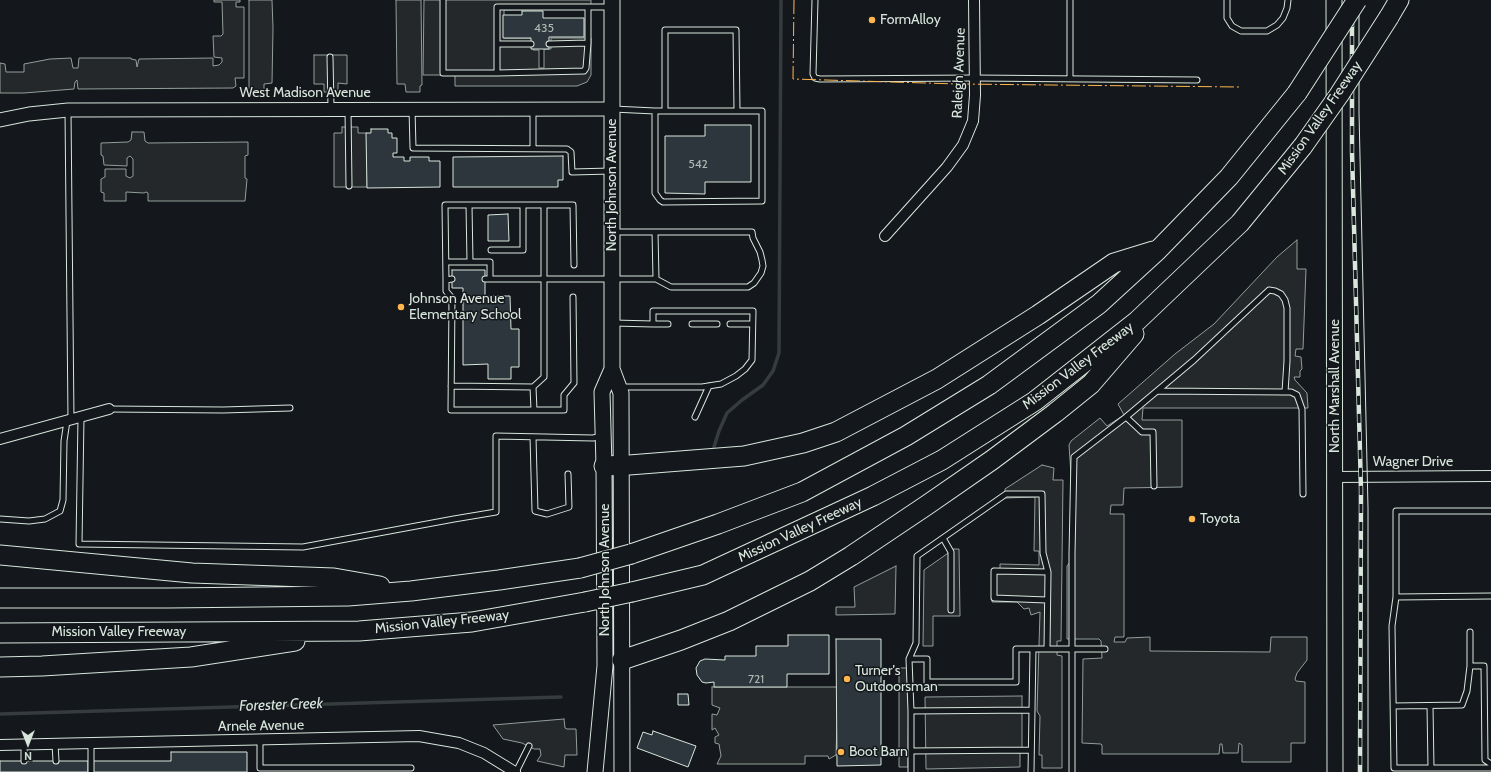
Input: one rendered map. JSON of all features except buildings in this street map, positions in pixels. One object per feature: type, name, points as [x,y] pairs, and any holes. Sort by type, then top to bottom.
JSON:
[{"type":"highway","points":[[0,598],[348,596],[411,591],[499,580],[580,568],[631,554],[718,524],[802,492],[906,436],[989,384],[1099,304],[1158,250],[1229,177],[1297,93],[1357,0]]},
{"type":"highway","name":"Mission Valley Freeway","points":[[0,633],[359,631],[472,622],[585,602],[703,575],[873,496],[942,460],[1035,401],[1137,321],[1240,223],[1303,146],[1339,95],[1399,0]]},
{"type":"highway","points":[[613,466],[744,456],[804,443],[836,432],[936,379],[1038,315],[1114,263],[1158,250]]},
{"type":"highway","points":[[622,660],[681,640],[729,621],[775,599],[810,581],[851,556],[927,505],[992,460],[1091,384],[1188,273]]},
{"type":"highway","points":[[0,555],[192,573],[334,578],[411,591]]},
{"type":"highway","points":[[0,587],[64,589],[168,598]]},
{"type":"highway","points":[[0,667],[49,666],[191,657],[359,631]]},
{"type":"main road","name":"North Marshall Avenue","points":[[1334,0],[1335,772]]},
{"type":"main road","name":"North Johnson Avenue","points":[[595,772],[605,666],[613,466],[621,393],[612,370],[612,4]]},
{"type":"main road","name":"North Johnson Avenue","points":[[612,370],[602,392],[604,436],[613,466],[622,660],[622,772]]},
{"type":"street","name":"Raleigh Avenue","points":[[885,236],[964,146],[973,121],[975,78],[974,0]]},
{"type":"street","name":"West Madison Avenue","points":[[0,120],[29,114],[68,110],[612,109]]},
{"type":"street","points":[[0,439],[109,409]]},
{"type":"street","name":"Wagner Drive","points":[[1335,477],[1491,476]]},
{"type":"street","name":"Arnele Avenue","points":[[0,745],[419,736],[459,743],[484,753],[516,772]]},
{"type":"lane","points":[[443,0],[443,74],[584,71],[586,68],[588,44],[588,7]]},
{"type":"lane","points":[[497,0],[497,74]]},
{"type":"lane","points":[[815,0],[813,74],[815,78],[1197,80]]},
{"type":"lane","points":[[1070,0],[1070,79]]},
{"type":"lane","points":[[1227,0],[1227,18],[1232,26],[1241,31],[1267,31],[1277,25],[1283,18],[1288,0]]},
{"type":"lane","points":[[497,7],[588,7],[612,4]]},
{"type":"lane","points":[[665,110],[665,30],[736,30],[737,111]]},
{"type":"lane","points":[[497,44],[531,44]]},
{"type":"lane","points":[[549,44],[588,44]]},
{"type":"lane","points":[[330,57],[331,109]]},
{"type":"lane","points":[[348,109],[349,186]]},
{"type":"lane","points":[[412,109],[413,148],[558,148],[566,149],[571,152],[572,172],[612,171]]},
{"type":"lane","points":[[532,109],[532,148]]},
{"type":"lane","points":[[612,109],[762,111],[762,201],[663,202],[660,200],[655,193],[655,110]]},
{"type":"lane","points":[[0,519],[30,522],[45,519],[60,511],[63,500],[64,440],[69,420],[68,110]]},
{"type":"lane","points":[[574,265],[573,205],[445,205],[446,291],[452,298],[451,410],[564,410],[564,395],[574,383],[574,297]]},
{"type":"lane","points":[[469,205],[470,262]]},
{"type":"lane","points":[[491,250],[524,250],[523,205]]},
{"type":"lane","points":[[534,410],[534,387],[544,377],[544,205]]},
{"type":"lane","points":[[446,262],[490,262],[487,279],[656,279],[671,287],[748,287],[758,278],[763,266],[760,252],[752,238],[752,232],[612,232]]},
{"type":"lane","points":[[655,232],[656,279]]},
{"type":"lane","points":[[446,280],[452,279]]},
{"type":"lane","points":[[1072,772],[1074,457],[1158,391],[1194,360],[1269,290],[1280,294],[1285,300],[1287,308],[1287,361],[1285,392]]},
{"type":"lane","points":[[618,387],[702,387],[721,384],[736,376],[752,360],[752,311],[653,311],[653,324]]},
{"type":"lane","points":[[612,323],[668,324]]},
{"type":"lane","points":[[692,324],[717,324]]},
{"type":"lane","points":[[730,324],[752,324]]},
{"type":"lane","points":[[451,386],[534,387]]},
{"type":"lane","points":[[695,417],[709,386]]},
{"type":"lane","points":[[1158,391],[1291,392],[1298,395],[1302,409],[1303,494]]},
{"type":"lane","points":[[109,409],[222,410],[290,408]]},
{"type":"lane","points":[[81,417],[79,544],[303,547],[496,512],[496,436],[593,438],[604,436]]},
{"type":"lane","points":[[1126,417],[1142,432],[1153,432],[1154,486]]},
{"type":"lane","points":[[534,437],[535,511],[547,514],[569,507],[568,474]]},
{"type":"lane","points":[[911,772],[909,659],[916,643],[916,556],[1006,494],[1042,494],[1043,553],[1048,572],[1048,649]]},
{"type":"lane","points":[[1491,511],[1396,511],[1396,597],[1392,626],[1394,768],[1491,768]]},
{"type":"lane","points":[[943,538],[951,552],[951,610]]},
{"type":"lane","points":[[1047,600],[994,598],[994,571],[1048,572]]},
{"type":"lane","points":[[1396,597],[1491,596]]},
{"type":"lane","points":[[1393,706],[1462,705],[1467,691],[1470,666],[1470,632]]},
{"type":"lane","points":[[909,659],[928,659],[928,682],[1016,682],[1016,649],[1105,649]]},
{"type":"lane","points":[[1031,772],[1030,750],[1033,649]]},
{"type":"lane","points":[[1470,666],[1484,666],[1485,760],[1491,764]]},
{"type":"lane","points":[[1430,706],[1431,768]]},
{"type":"lane","points":[[911,710],[1032,710]]},
{"type":"lane","points":[[260,740],[260,768],[411,768]]},
{"type":"lane","points":[[91,743],[91,772]]},
{"type":"lane","points":[[55,744],[56,761]]},
{"type":"lane","points":[[24,745],[24,761]]},
{"type":"lane","points":[[516,772],[529,746]]},
{"type":"lane","points":[[911,751],[1030,750]]},
{"type":"shaded area","points":[[214,0],[240,0],[240,2],[236,2],[236,7],[244,7],[244,78],[235,78],[236,86],[233,88],[78,89],[77,80],[75,82],[74,89],[24,93],[0,93],[0,63],[5,64],[6,72],[24,72],[24,64],[50,59],[71,58],[73,68],[78,68],[79,58],[131,58],[136,60],[137,67],[139,59],[213,58],[213,66],[219,65],[222,62],[222,58],[214,57],[213,36],[221,36],[223,34],[222,2],[214,2]]},
{"type":"shaded area","points":[[249,0],[272,0],[272,83],[264,84],[264,92],[249,92]]},
{"type":"shaded area","points":[[396,0],[421,0],[422,85],[420,86],[420,92],[406,92],[405,84],[397,84]]},
{"type":"shaded area","points":[[424,0],[591,0],[591,9],[504,10],[504,38],[533,38],[533,50],[539,50],[539,68],[544,68],[544,49],[551,49],[551,38],[591,38],[591,75],[587,82],[577,86],[455,86],[455,75],[423,75]]},
{"type":"shaded area","points":[[314,55],[347,55],[347,84],[338,83],[338,92],[324,92],[324,84],[314,84]]},
{"type":"shaded area","points":[[342,127],[358,127],[358,133],[367,133],[367,187],[334,187],[334,133],[342,133]]},
{"type":"shaded area","points":[[132,132],[144,132],[145,141],[148,143],[248,142],[248,155],[245,156],[245,178],[247,179],[245,201],[148,201],[148,193],[146,192],[126,192],[126,201],[104,201],[104,193],[101,192],[101,179],[105,177],[105,169],[126,169],[126,176],[130,178],[133,176],[133,159],[130,156],[127,158],[127,166],[104,165],[103,156],[101,155],[101,143],[128,142],[131,140]]},
{"type":"shaded area","points":[[1297,240],[1297,269],[1306,269],[1303,349],[1296,349],[1295,356],[1301,357],[1302,369],[1300,371],[1300,377],[1294,377],[1307,393],[1308,408],[1143,408],[1142,420],[1182,420],[1182,487],[1124,488],[1123,505],[1111,505],[1110,514],[1124,514],[1124,637],[1115,637],[1114,642],[1125,642],[1127,638],[1150,637],[1150,651],[1270,652],[1271,637],[1307,637],[1307,660],[1297,673],[1295,679],[1296,681],[1305,682],[1305,743],[1291,743],[1291,762],[1242,762],[1242,745],[1239,743],[1238,753],[1223,753],[1222,744],[1220,744],[1219,754],[1102,754],[1101,744],[1082,743],[1083,659],[1102,658],[1101,641],[1099,639],[1067,639],[1067,566],[1070,562],[1072,489],[1069,445],[1071,441],[1100,418],[1107,426],[1124,415],[1118,404],[1175,354],[1214,324],[1277,257]]},
{"type":"shaded area","points":[[1042,465],[1054,468],[1053,480],[1063,480],[1061,641],[1057,641],[1057,655],[1062,656],[1062,768],[1042,768],[1042,755],[1039,755],[1040,716],[1037,711],[1040,612],[1031,615],[1029,608],[1024,609],[1017,602],[992,602],[993,568],[1000,570],[1000,564],[1039,565],[1039,551],[1034,551],[1035,497],[1005,498],[1005,489]]},
{"type":"shaded area","points":[[954,549],[959,549],[960,616],[933,616],[933,646],[923,646],[924,570]]},
{"type":"shaded area","points":[[896,566],[895,614],[836,615],[836,607],[855,607],[854,587]]},
{"type":"shaded area","points":[[899,668],[909,668],[908,767],[899,767]]},
{"type":"shaded area","points":[[712,687],[838,687],[836,755],[829,759],[828,756],[805,756],[805,764],[717,764],[721,756],[719,744],[715,743],[715,737],[719,735],[715,728],[712,730],[712,714],[717,715],[720,708],[712,705]]},
{"type":"shaded area","points":[[1022,696],[1022,750],[1020,750],[1020,767],[926,769],[925,697]]},
{"type":"shaded area","points":[[564,719],[565,728],[576,729],[577,755],[565,755],[564,767],[537,761],[541,755],[540,749],[534,749],[522,743],[503,739],[493,725]]},
{"type":"waterway","points":[[714,447],[727,413],[763,385],[773,371],[779,353],[781,0]]},
{"type":"waterway","name":"Forester Creek","points":[[0,714],[561,697]]},
{"type":"tram line","points":[[1359,0],[1359,113],[1368,508],[1368,772]]},
{"type":"railway","points":[[1352,0],[1352,151],[1361,490],[1360,772]]},
{"type":"power","points":[[794,0],[793,79],[958,84],[1240,87]]},
{"type":"place","name":"FormAlloy","points":[[872,20]]},
{"type":"place","name":"Johnson Avenue Elementary School","points":[[401,307]]},
{"type":"place","name":"Toyota","points":[[1192,519]]},
{"type":"place","name":"Turner's Outdoorsman","points":[[847,679]]},
{"type":"place","name":"Boot Barn","points":[[841,752]]}]
